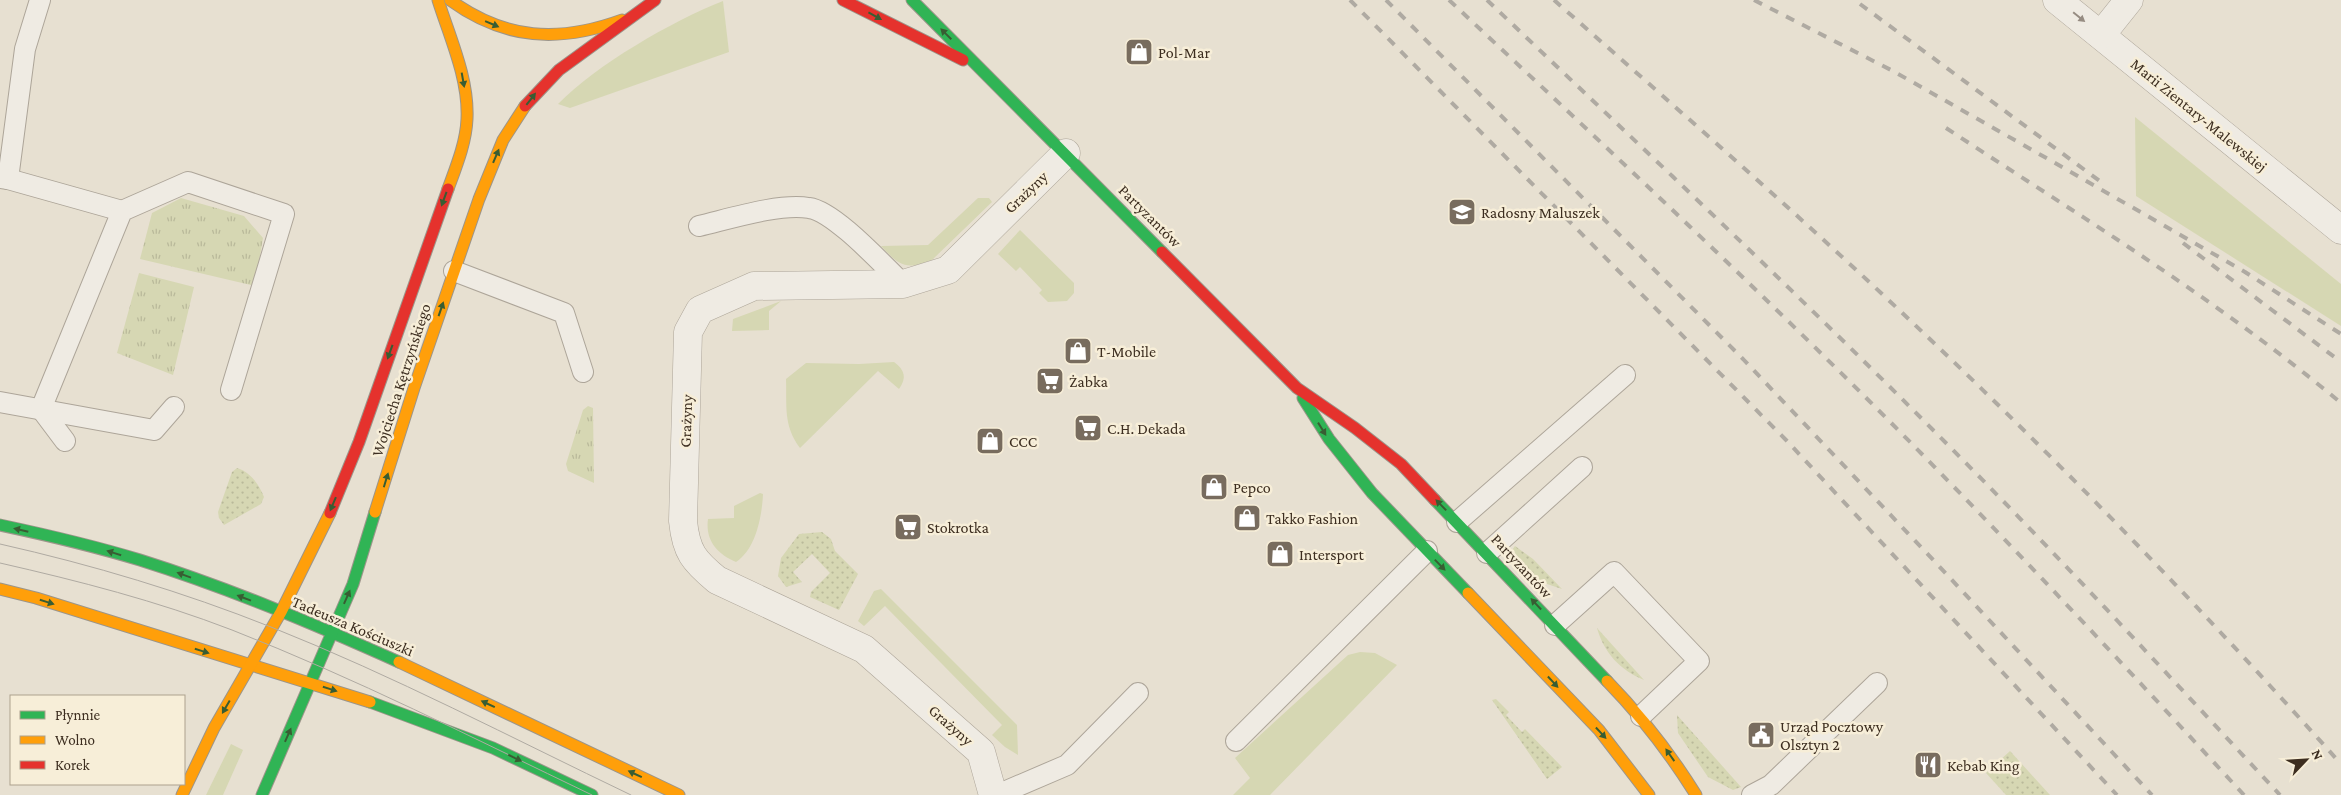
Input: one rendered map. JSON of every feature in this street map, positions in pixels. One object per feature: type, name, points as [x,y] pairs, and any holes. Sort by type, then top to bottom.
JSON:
[{"type":"street","name":"Wojciecha Kętrzyńskiego","points":[[182,795],[214,728],[281,612],[321,534],[359,442],[461,153],[467,119],[464,82],[438,0]]},
{"type":"street","points":[[450,0],[475,17],[499,27],[526,34],[552,36],[579,34],[605,28],[630,17],[655,0]]},
{"type":"street","name":"Partyzantów","points":[[843,0],[906,33],[980,68]]},
{"type":"street","name":"Partyzantów","points":[[912,0],[1066,153],[1297,388],[1355,428],[1402,464],[1641,716],[1669,753],[1696,795]]},
{"type":"street","name":"Marii Zientary-Malewskiej","points":[[2057,0],[2341,230]]},
{"type":"street","points":[[2101,35],[2129,0]]},
{"type":"street","name":"Wojciecha Kętrzyńskiego","points":[[262,795],[361,561],[414,388],[454,271],[500,147],[527,104],[559,70],[630,17]]},
{"type":"street","name":"Grażyny","points":[[992,795],[981,752],[864,648],[717,580],[696,563],[684,539],[683,522],[688,332],[700,310],[754,286],[903,284],[948,270],[1066,153]]},
{"type":"street","name":"Partyzantów","points":[[1297,388],[1329,440],[1372,493],[1610,744],[1649,795]]},
{"type":"street","name":"Tadeusza Kościuszki","points":[[0,525],[44,526],[98,548],[161,567],[281,612],[403,665],[679,795]]},
{"type":"street","points":[[0,589],[36,598],[382,706],[493,748],[592,795]]},
{"type":"lane","points":[[40,0],[26,49],[4,178],[122,211],[188,182],[284,214],[232,390]]},
{"type":"lane","points":[[699,226],[784,208],[810,208],[840,224],[903,284]]},
{"type":"lane","points":[[41,409],[122,211]]},
{"type":"lane","points":[[454,271],[564,313],[583,372]]},
{"type":"lane","points":[[1457,522],[1625,375]]},
{"type":"lane","points":[[0,402],[154,430],[174,408]]},
{"type":"lane","points":[[41,409],[65,440]]},
{"type":"lane","points":[[1487,553],[1582,467]]},
{"type":"lane","points":[[1236,741],[1427,551]]},
{"type":"lane","points":[[1555,625],[1614,572],[1680,640],[1699,661],[1641,716]]},
{"type":"lane","points":[[1752,795],[1772,785],[1877,683]]},
{"type":"lane","points":[[997,795],[1067,766],[1138,693]]},
{"type":"green space","points":[[723,1],[729,52],[570,108],[558,104],[593,74],[636,45],[681,20]]},
{"type":"green space","points":[[2135,117],[2341,284],[2341,326],[2136,196]]},
{"type":"green space","points":[[181,198],[244,216],[263,238],[255,286],[140,259],[152,213]]},
{"type":"green space","points":[[978,198],[989,198],[992,202],[932,260],[915,265],[903,264],[893,258],[881,246],[928,245]]},
{"type":"green space","points":[[1020,230],[1074,283],[1074,293],[1067,301],[1048,302],[1039,293],[1042,290],[1020,267],[1016,271],[998,254]]},
{"type":"green space","points":[[139,273],[194,287],[173,375],[117,353]]},
{"type":"green space","points":[[781,301],[769,311],[769,330],[732,331],[733,319]]},
{"type":"green space","points":[[894,362],[901,368],[904,374],[899,389],[878,371],[800,448],[788,423],[786,379],[806,363],[859,364]]},
{"type":"green space","points":[[588,406],[593,408],[594,483],[568,471],[566,464],[583,410]]},
{"type":"green space","points":[[237,468],[246,472],[253,479],[264,497],[261,504],[224,525],[219,518],[218,512],[232,472]]},
{"type":"green space","points":[[760,493],[763,494],[757,531],[749,549],[736,562],[723,555],[714,545],[708,533],[708,519],[734,518],[734,506]]},
{"type":"green space","points":[[822,532],[831,539],[835,551],[858,574],[839,610],[810,597],[811,592],[830,573],[812,554],[793,572],[802,582],[786,587],[778,576],[781,558],[799,534]]},
{"type":"green space","points":[[1515,546],[1533,559],[1562,589],[1541,582],[1513,553],[1512,550]]},
{"type":"green space","points":[[881,589],[1017,725],[1018,755],[1005,747],[992,735],[1002,725],[885,606],[864,626],[858,621],[874,591]]},
{"type":"green space","points":[[1597,628],[1644,680],[1620,666],[1614,660],[1604,645]]},
{"type":"green space","points":[[1360,652],[1375,653],[1397,665],[1270,795],[1233,795],[1250,778],[1235,758],[1348,655]]},
{"type":"green space","points":[[1496,699],[1509,712],[1506,715],[1522,732],[1525,729],[1562,767],[1547,779],[1492,700]]},
{"type":"green space","points":[[1677,715],[1741,787],[1733,790],[1708,777],[1678,733]]},
{"type":"green space","points":[[231,744],[243,750],[223,795],[206,795]]},
{"type":"green space","points":[[2010,751],[2050,795],[2006,795],[1986,773]]},
{"type":"tram line","points":[[0,544],[137,580],[205,602],[271,627],[408,687],[631,795]]},
{"type":"tram line","points":[[0,563],[118,592],[232,630],[369,688],[592,795]]},
{"type":"railway","points":[[1350,0],[1787,441],[2117,795]]},
{"type":"railway","points":[[1386,0],[1743,359],[2152,795]]},
{"type":"railway","points":[[1449,0],[1800,332],[2039,575],[2244,795]]},
{"type":"railway","points":[[1487,0],[1771,270],[1982,479],[2068,568],[2280,795]]},
{"type":"railway","points":[[1554,0],[1871,283],[2025,431],[2185,595],[2341,764]]},
{"type":"railway","points":[[1754,0],[1893,71],[2048,159],[2245,272],[2341,334]]},
{"type":"railway","points":[[1860,4],[2101,182]]},
{"type":"railway","points":[[1946,128],[2197,294],[2294,365],[2341,403]]},
{"type":"railway","points":[[2183,243],[2341,362]]},
{"type":"traffic: fast","points":[[912,0],[1162,252]]},
{"type":"traffic: fast","points":[[1303,398],[1329,439],[1372,493],[1468,593]]},
{"type":"traffic: fast","points":[[1435,500],[1607,681]]},
{"type":"traffic: fast","points":[[262,795],[353,584],[375,512]]},
{"type":"traffic: fast","points":[[0,525],[88,545],[206,582],[271,607],[399,662]]},
{"type":"traffic: fast","points":[[370,702],[493,748],[592,795]]},
{"type":"traffic: slow","points":[[438,0],[458,59],[467,104],[465,137],[448,189]]},
{"type":"traffic: slow","points":[[450,0],[491,23],[533,34],[576,32],[622,20]]},
{"type":"traffic: slow","points":[[375,512],[414,388],[479,199],[503,140],[525,106]]},
{"type":"traffic: slow","points":[[182,795],[214,728],[281,612],[330,513]]},
{"type":"traffic: slow","points":[[0,589],[36,598],[370,702]]},
{"type":"traffic: slow","points":[[1468,593],[1599,730],[1649,795]]},
{"type":"traffic: slow","points":[[399,662],[679,795]]},
{"type":"traffic: slow","points":[[1607,681],[1654,735],[1696,795]]},
{"type":"traffic: jam","points":[[525,106],[559,70],[655,0]]},
{"type":"traffic: jam","points":[[843,0],[963,60]]},
{"type":"traffic: jam","points":[[330,513],[359,442],[448,189]]},
{"type":"traffic: jam","points":[[1162,252],[1297,388],[1355,428],[1401,464],[1435,500]]},
{"type":"place","name":"Pol-Mar","points":[[1139,52]]},
{"type":"place","name":"Radosny Maluszek","points":[[1462,212]]},
{"type":"place","name":"T-Mobile","points":[[1078,351]]},
{"type":"place","name":"Żabka","points":[[1050,381]]},
{"type":"place","name":"C.H. Dekada","points":[[1088,428]]},
{"type":"place","name":"CCC","points":[[990,441]]},
{"type":"place","name":"Pepco","points":[[1214,487]]},
{"type":"place","name":"Takko Fashion","points":[[1247,518]]},
{"type":"place","name":"Stokrotka","points":[[908,527]]},
{"type":"place","name":"Intersport","points":[[1280,554]]},
{"type":"place","name":"Urząd Pocztowy Olsztyn 2","points":[[1761,735]]},
{"type":"place","name":"Kebab King","points":[[1928,765]]}]
